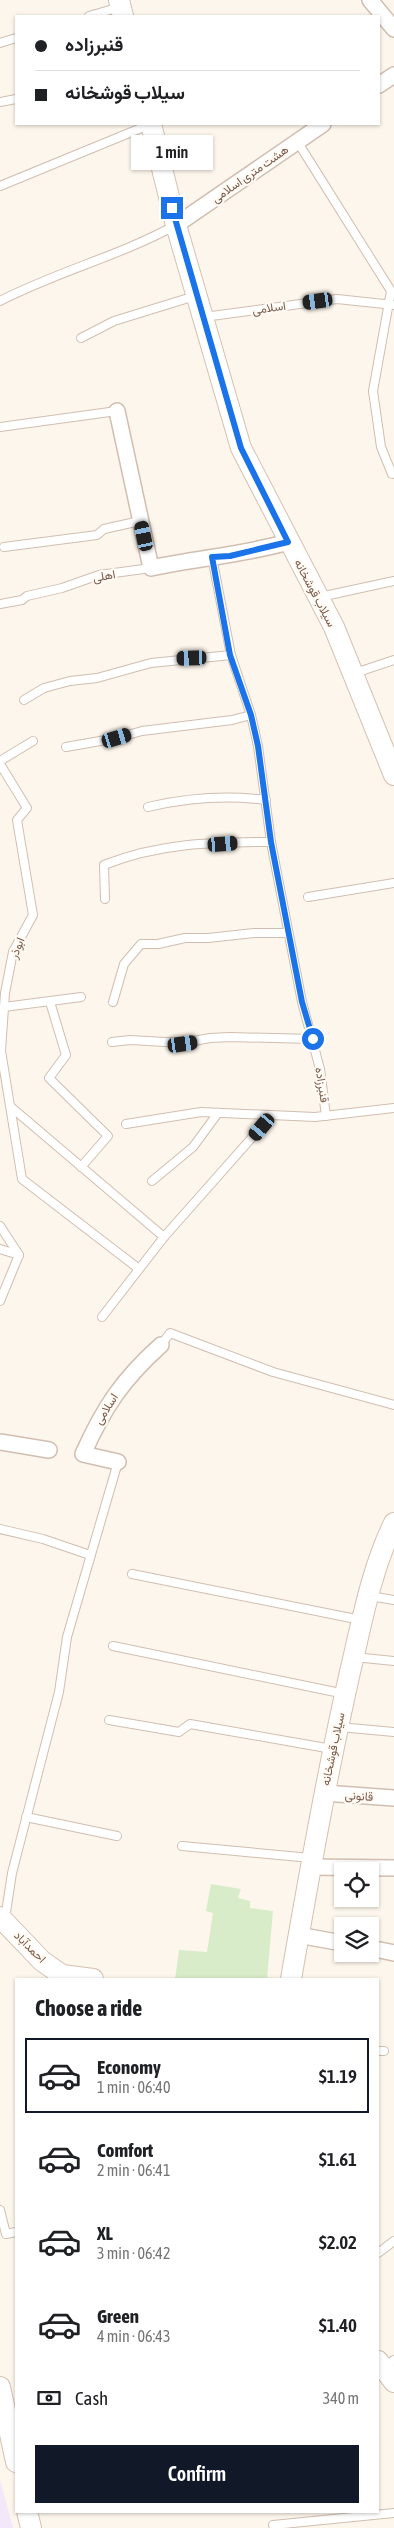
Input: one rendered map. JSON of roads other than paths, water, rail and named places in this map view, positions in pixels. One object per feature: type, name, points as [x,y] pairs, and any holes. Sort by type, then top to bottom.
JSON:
[{"type":"street","points":[[370,0],[394,29]]},
{"type":"street","points":[[380,84],[394,75]]},
{"type":"street","name":"سیلاب قوشخانه","points":[[151,125],[176,225],[241,448],[288,542],[334,627],[394,775]]},
{"type":"street","name":"هشت متری اسلامی","points":[[176,225],[322,125]]},
{"type":"street","points":[[117,411],[151,568]]},
{"type":"street","name":"اهلی","points":[[151,568],[212,557],[230,556],[288,542]]},
{"type":"street","name":"اسلامی","points":[[118,1462],[83,1454],[107,1404],[128,1378],[162,1345]]},
{"type":"street","points":[[0,1442],[49,1450]]},
{"type":"street","name":"سیلاب قوشخانه","points":[[291,1978],[332,1749],[380,1552],[392,1532]]},
{"type":"street","name":"قانونی","points":[[324,1793],[394,1798]]},
{"type":"street","points":[[311,1863],[394,1868]]},
{"type":"street","name":"احمدآباد","points":[[2,1919],[42,1961],[62,1975],[85,1978]]},
{"type":"street","points":[[298,1935],[334,1942]]},
{"type":"street","points":[[379,1950],[394,1953]]},
{"type":"street","points":[[0,2387],[15,2457]]},
{"type":"street","points":[[27,2513],[31,2528]]},
{"type":"lane","points":[[93,15],[121,8]]},
{"type":"lane","points":[[0,44],[15,38]]},
{"type":"lane","points":[[0,102],[15,99]]},
{"type":"lane","points":[[0,186],[149,125]]},
{"type":"lane","points":[[297,142],[391,291],[391,304],[373,391],[381,447],[392,474]]},
{"type":"lane","points":[[0,301],[27,287],[153,238],[176,225]]},
{"type":"lane","points":[[81,338],[114,321],[197,296]]},
{"type":"lane","name":"اسلامی","points":[[204,317],[337,299],[391,304]]},
{"type":"lane","points":[[0,427],[117,411]]},
{"type":"lane","points":[[4,547],[97,535],[104,529],[140,520]]},
{"type":"lane","name":"قنبرزاده","points":[[212,557],[230,655],[251,715],[266,800],[271,842],[302,1002],[313,1039],[326,1116]]},
{"type":"lane","name":"اهلی","points":[[0,604],[22,600],[27,596],[62,588],[99,575],[151,568]]},
{"type":"lane","points":[[318,598],[394,581]]},
{"type":"lane","points":[[24,700],[44,688],[70,681],[97,678],[151,663],[173,659],[212,658],[230,655]]},
{"type":"lane","points":[[353,674],[394,660]]},
{"type":"lane","points":[[66,747],[117,738],[142,731],[232,720],[251,715]]},
{"type":"lane","points":[[0,762],[33,741]]},
{"type":"lane","name":"ابوذر","points":[[0,762],[27,808],[17,820],[33,914],[13,952],[4,1007],[1,1051],[4,1090],[10,1107],[22,1178],[139,1269]]},
{"type":"lane","points":[[148,807],[179,800],[207,798],[266,800]]},
{"type":"lane","points":[[105,899],[104,865],[128,856],[158,848],[188,844],[271,842]]},
{"type":"lane","points":[[308,897],[394,883]]},
{"type":"lane","points":[[113,1002],[124,964],[141,944],[158,944],[185,938],[288,932]]},
{"type":"lane","points":[[4,1007],[81,997]]},
{"type":"lane","points":[[50,1002],[66,1055],[49,1078],[108,1136],[81,1167]]},
{"type":"lane","points":[[112,1042],[130,1040],[183,1044],[210,1038],[230,1037],[313,1039]]},
{"type":"lane","points":[[10,1107],[164,1237]]},
{"type":"lane","points":[[126,1124],[186,1113],[326,1116],[394,1108]]},
{"type":"lane","points":[[152,1182],[193,1147],[218,1113]]},
{"type":"lane","points":[[102,1317],[164,1237],[271,1116]]},
{"type":"lane","points":[[0,1226],[19,1255]]},
{"type":"lane","points":[[0,1249],[19,1255]]},
{"type":"lane","points":[[0,1301],[19,1255]]},
{"type":"lane","points":[[162,1345],[170,1333],[273,1372],[394,1406]]},
{"type":"lane","points":[[2,1919],[26,1817],[59,1692],[67,1637],[118,1462]]},
{"type":"lane","points":[[0,1529],[43,1539],[90,1555]]},
{"type":"lane","points":[[132,1574],[362,1620]]},
{"type":"lane","points":[[368,1596],[394,1600]]},
{"type":"lane","points":[[113,1646],[345,1694]]},
{"type":"lane","points":[[354,1657],[394,1662]]},
{"type":"lane","points":[[109,1720],[179,1732],[190,1724],[332,1749]]},
{"type":"lane","points":[[337,1727],[394,1732]]},
{"type":"lane","points":[[26,1817],[117,1836]]},
{"type":"lane","points":[[182,1846],[311,1863]]},
{"type":"lane","points":[[0,2210],[6,2234],[15,2232]]},
{"type":"lane","points":[[379,2252],[394,2241]]},
{"type":"lane","points":[[273,2525],[394,2513]]}]
